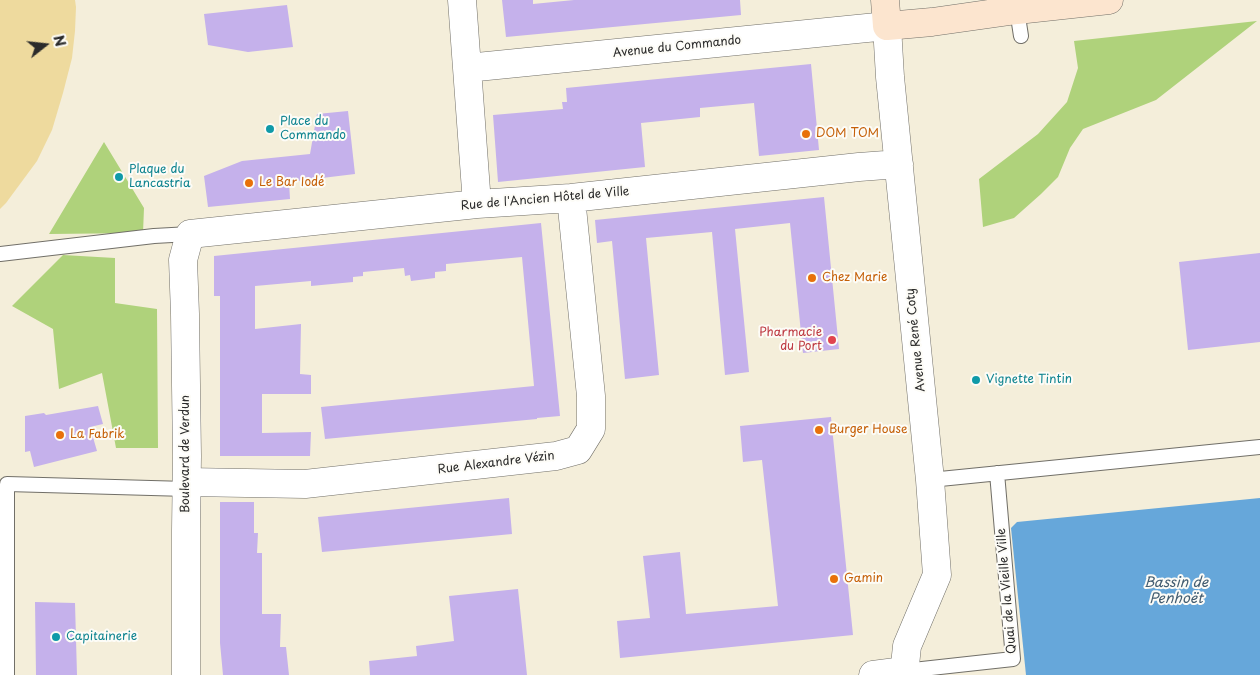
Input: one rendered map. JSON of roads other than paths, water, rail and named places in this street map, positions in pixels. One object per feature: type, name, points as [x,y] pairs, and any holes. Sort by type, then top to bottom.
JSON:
[{"type":"main road","points":[[886,13],[932,22],[1019,23],[1061,2],[1109,0]]},
{"type":"street","points":[[462,0],[477,204]]},
{"type":"street","name":"Avenue du Commando","points":[[467,68],[886,13]]},
{"type":"street","name":"Avenue René Coty","points":[[886,13],[890,77],[938,575],[907,646],[904,673]]},
{"type":"street","name":"Rue de l'Ancien Hôtel de Ville","points":[[190,234],[477,204],[571,198],[899,164]]},
{"type":"street","name":"Rue Alexandre Vézin","points":[[187,485],[305,484],[556,456],[578,450],[591,429],[591,396],[571,198]]},
{"type":"street","name":"Boulevard de Verdun","points":[[186,675],[187,485],[183,260],[190,234]]},
{"type":"street","points":[[873,675],[904,673]]},
{"type":"lane","points":[[0,254],[154,236],[190,234]]},
{"type":"lane","points":[[930,480],[1260,447]]},
{"type":"lane","name":"Quai de la Vieille Ville","points":[[904,673],[1014,659],[997,473]]},
{"type":"lane","points":[[7,675],[7,484],[187,485]]},
{"type":"water","name":"Bassin de Penhoët","points":[[1260,498],[1260,675],[1026,675],[1011,528],[1017,522]]},
{"type":"place","name":"Place du Commando","points":[[270,129]]},
{"type":"place","name":"DOM TOM","points":[[806,134]]},
{"type":"place","name":"Plaque du Lancastria","points":[[119,177]]},
{"type":"place","name":"Le Bar Iodé","points":[[249,183]]},
{"type":"place","name":"Chez Marie","points":[[812,278]]},
{"type":"place","name":"Pharmacie du Port","points":[[832,340]]},
{"type":"place","name":"Vignette Tintin","points":[[976,380]]},
{"type":"place","name":"Burger House","points":[[819,430]]},
{"type":"place","name":"La Fabrik","points":[[60,435]]},
{"type":"place","name":"Gamin","points":[[834,579]]},
{"type":"place","name":"Capitainerie","points":[[56,637]]}]
